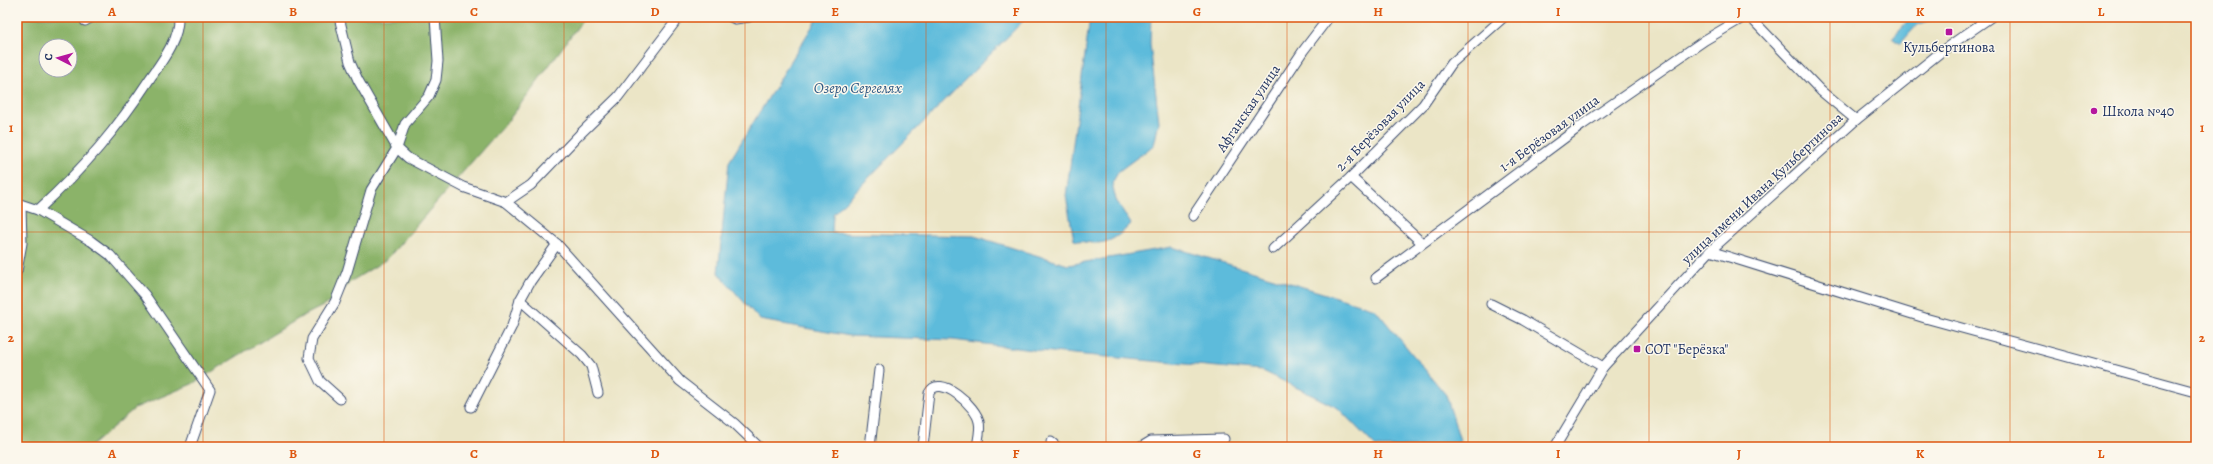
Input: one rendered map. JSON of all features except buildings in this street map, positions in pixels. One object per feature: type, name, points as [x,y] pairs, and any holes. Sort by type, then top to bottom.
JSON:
[{"type":"street","points":[[38,210],[86,164],[109,138],[170,48],[173,42],[178,17]]},
{"type":"street","points":[[339,17],[350,62],[358,80],[398,148],[408,158],[463,187],[506,202],[557,244],[680,382],[734,423],[759,447]]},
{"type":"street","points":[[340,399],[320,381],[309,358],[312,339],[335,302],[347,272],[371,190],[398,148],[405,124],[428,96],[436,80],[438,61],[435,17]]},
{"type":"street","points":[[506,202],[531,185],[618,97],[679,17]]},
{"type":"street","points":[[731,17],[735,19],[749,17]]},
{"type":"street","name":"Афганская улица","points":[[1193,216],[1303,51],[1329,17]]},
{"type":"street","name":"2-я Берёзовая улица","points":[[1273,249],[1351,177],[1422,105],[1452,63],[1504,17]]},
{"type":"street","name":"1-я Берёзовая улица","points":[[1376,278],[1421,242],[1582,125],[1705,40],[1744,17]]},
{"type":"street","points":[[1750,17],[1821,91],[1856,120]]},
{"type":"street","name":"улица имени Ивана Кульбертинова","points":[[1555,447],[1603,367],[1710,251],[1856,120],[1946,48],[1991,17]]},
{"type":"street","points":[[1351,177],[1421,242]]},
{"type":"street","points":[[17,271],[22,243],[19,204],[38,210],[91,241],[110,255],[145,295],[210,390],[190,447]]},
{"type":"street","points":[[471,407],[512,326],[520,300],[530,282],[557,244]]},
{"type":"street","points":[[1710,251],[1925,318],[2196,392]]},
{"type":"street","points":[[520,300],[582,355],[591,366],[598,392]]},
{"type":"street","points":[[1491,304],[1523,320],[1603,367]]},
{"type":"street","points":[[870,447],[879,370]]},
{"type":"street","points":[[923,447],[928,393],[931,388],[935,386],[950,388],[959,394],[976,413],[980,421],[977,447]]},
{"type":"street","points":[[1141,447],[1151,441],[1224,439]]},
{"type":"green space","points":[[17,17],[585,17],[511,117],[387,259],[350,282],[335,300],[301,317],[192,384],[135,408],[90,447],[17,447]]},
{"type":"water","name":"Озеро Сергелях","points":[[818,17],[1027,17],[833,214],[832,233],[974,236],[1068,265],[1172,247],[1375,309],[1446,395],[1462,447],[1376,447],[1338,408],[1263,371],[1041,351],[953,340],[850,336],[760,320],[718,273],[729,162]]},
{"type":"water","points":[[1090,17],[1151,17],[1150,44],[1159,122],[1154,145],[1119,171],[1112,183],[1116,200],[1131,224],[1118,236],[1106,242],[1099,243],[1074,240],[1066,196]]},
{"type":"water","points":[[1911,17],[1937,18],[1917,25],[1900,44],[1892,38]]},
{"type":"place","name":"Кульбертинова","points":[[1949,32]]},
{"type":"place","name":"Школа №40","points":[[2094,111]]},
{"type":"place","name":"СОТ \"Берёзка\"","points":[[1637,349]]}]
